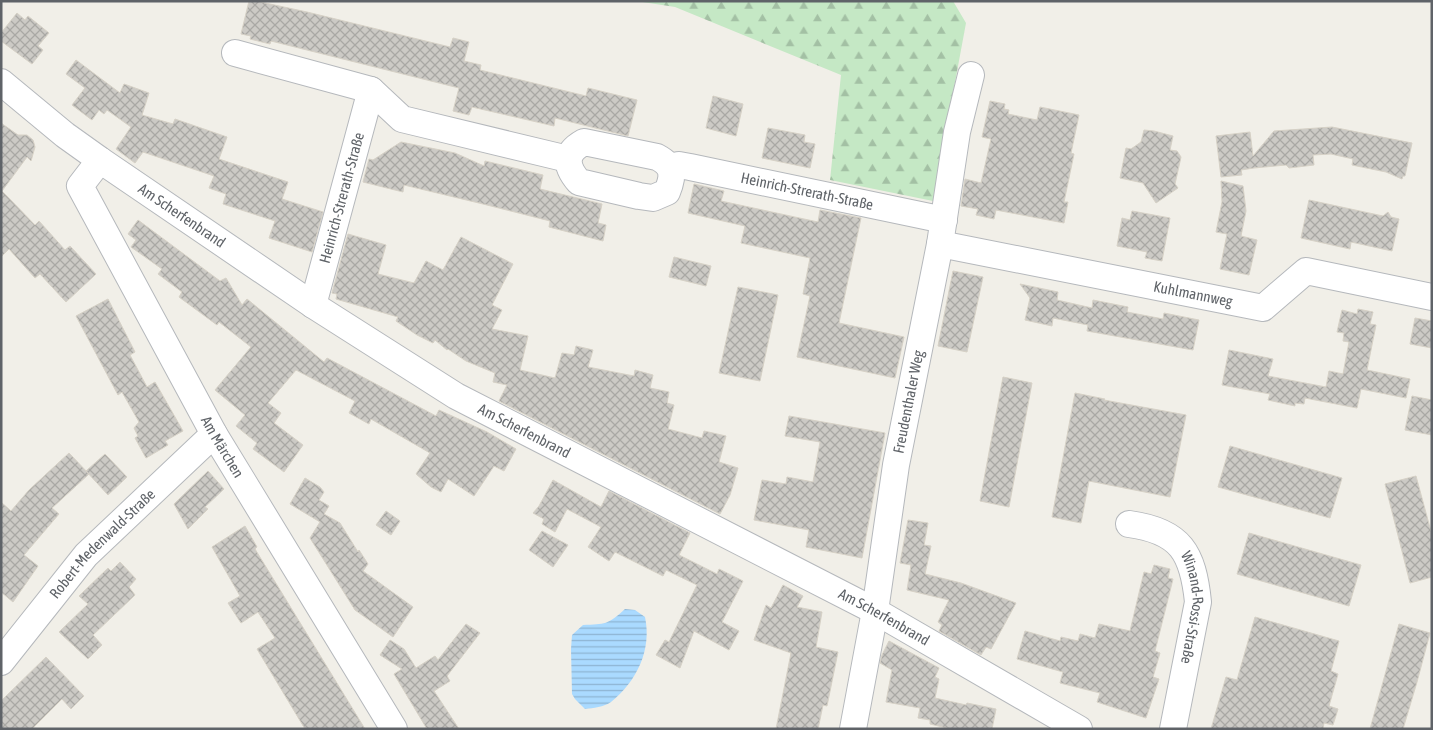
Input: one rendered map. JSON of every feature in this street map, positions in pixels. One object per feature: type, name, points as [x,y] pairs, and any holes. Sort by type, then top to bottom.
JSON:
[{"type":"street","points":[[235,53],[370,90],[402,119],[568,159],[569,167],[579,182],[653,198],[668,192],[672,174],[670,167]]},
{"type":"street","name":"Freudenthaler Weg","points":[[853,729],[875,610],[896,465],[942,232],[957,132],[972,75]]},
{"type":"street","name":"Am Scherfenbrand","points":[[1,82],[65,135],[100,160],[314,305],[456,396],[875,610],[1079,729]]},
{"type":"street","name":"Heinrich-Strerath-Straße","points":[[314,305],[370,90]]},
{"type":"street","name":"Heinrich-Strerath-Straße","points":[[568,159],[577,146],[584,142],[657,157],[670,167],[679,165],[690,167],[942,232]]},
{"type":"street","name":"Am Märchen","points":[[100,160],[80,186],[214,434],[394,729]]},
{"type":"street","name":"Kuhlmannweg","points":[[942,232],[1263,308],[1306,271],[1432,297]]},
{"type":"street","name":"Robert-Medenwald-Straße","points":[[1,662],[86,555],[214,434]]},
{"type":"street","name":"Winand-Rossi-Straße","points":[[1129,524],[1147,526],[1161,531],[1180,544],[1189,559],[1196,581],[1198,602],[1173,729]]},
{"type":"green space","points":[[636,1],[953,1],[966,23],[933,201],[830,180],[841,75],[675,7]]},
{"type":"water","points":[[625,609],[635,610],[645,617],[646,641],[640,664],[635,675],[611,702],[602,706],[585,709],[572,694],[572,635],[583,625],[606,623]]},
{"type":"building","points":[[249,1],[307,12],[450,47],[453,38],[469,42],[464,61],[481,65],[480,70],[586,96],[588,88],[637,100],[628,136],[555,118],[554,126],[472,107],[469,115],[453,111],[459,88],[271,41],[270,44],[250,39],[251,36],[241,34]]},
{"type":"building","points":[[17,13],[25,20],[28,16],[49,33],[38,46],[43,50],[32,64],[1,41],[1,33]]},
{"type":"building","points":[[76,60],[120,93],[124,84],[149,93],[142,115],[173,124],[175,119],[227,137],[219,159],[288,182],[282,199],[323,212],[312,252],[269,238],[275,221],[223,204],[226,194],[209,188],[214,176],[143,152],[135,163],[116,149],[131,127],[107,110],[104,114],[99,110],[92,120],[72,105],[85,88],[66,74]]},
{"type":"building","points":[[713,96],[743,104],[736,136],[706,128]]},
{"type":"building","points":[[990,101],[1005,104],[1004,109],[1009,110],[1008,114],[1037,120],[1040,107],[1079,115],[1071,153],[1074,154],[1064,202],[1068,202],[1064,223],[996,210],[994,219],[976,215],[978,209],[961,206],[965,179],[981,183],[991,139],[982,137]]},
{"type":"building","points":[[1,123],[18,135],[27,135],[33,140],[35,147],[31,161],[27,157],[2,191],[35,225],[39,221],[65,250],[70,246],[96,274],[66,302],[40,274],[35,278],[9,249],[1,257]]},
{"type":"building","points":[[1332,127],[1412,143],[1405,176],[1402,179],[1386,172],[1352,165],[1353,159],[1331,154],[1313,155],[1314,165],[1289,168],[1286,165],[1254,168],[1241,170],[1242,175],[1221,177],[1216,136],[1250,132],[1253,156],[1274,131]]},
{"type":"building","points":[[768,128],[805,135],[804,142],[815,144],[810,168],[762,158]]},
{"type":"building","points":[[1144,130],[1173,136],[1170,150],[1177,151],[1181,157],[1175,184],[1178,188],[1156,203],[1143,183],[1120,178],[1126,148],[1131,149],[1141,142]]},
{"type":"building","points":[[401,142],[455,153],[484,166],[485,161],[543,175],[540,189],[602,204],[598,223],[606,225],[603,241],[549,227],[550,221],[483,204],[404,185],[403,192],[363,182],[369,159],[373,160]]},
{"type":"building","points":[[1221,181],[1243,186],[1246,211],[1241,236],[1257,240],[1249,275],[1220,269],[1227,234],[1216,232],[1222,202]]},
{"type":"building","points":[[694,184],[724,191],[721,201],[818,222],[820,210],[861,218],[839,323],[904,337],[895,378],[797,357],[810,296],[803,294],[810,258],[741,243],[745,226],[688,213]]},
{"type":"building","points":[[1309,200],[1383,216],[1388,212],[1391,217],[1399,219],[1392,251],[1351,242],[1350,249],[1301,238]]},
{"type":"building","points":[[1132,211],[1170,218],[1162,261],[1145,258],[1147,252],[1117,246],[1122,218],[1130,220]]},
{"type":"building","points":[[138,220],[220,281],[226,278],[242,305],[247,299],[324,362],[327,358],[436,416],[439,410],[487,432],[516,449],[504,471],[494,466],[474,496],[448,479],[441,492],[431,487],[416,474],[430,453],[371,419],[369,424],[349,413],[355,401],[296,370],[268,403],[281,413],[274,423],[303,445],[284,472],[253,449],[257,443],[236,426],[245,415],[215,390],[251,347],[219,322],[217,325],[179,297],[182,292],[158,274],[162,269],[131,247],[136,240],[128,234]]},
{"type":"building","points":[[348,234],[386,245],[378,274],[414,283],[426,261],[443,270],[461,237],[513,264],[492,305],[502,310],[492,329],[528,336],[520,370],[555,378],[562,353],[574,355],[576,346],[593,350],[588,367],[634,376],[635,370],[653,375],[650,388],[669,392],[667,403],[674,405],[668,429],[702,438],[704,431],[726,436],[719,462],[738,468],[730,495],[720,514],[499,401],[507,385],[493,382],[495,373],[466,361],[447,350],[435,340],[433,343],[417,335],[396,321],[398,317],[336,299],[337,294],[332,293]]},
{"type":"building","points":[[674,257],[711,266],[706,286],[669,277]]},
{"type":"building","points":[[953,271],[983,277],[967,352],[938,346]]},
{"type":"building","points":[[1020,284],[1058,292],[1057,300],[1092,308],[1093,300],[1128,307],[1127,312],[1163,319],[1164,313],[1199,320],[1193,350],[1087,331],[1088,325],[1053,318],[1052,326],[1025,320],[1030,298]]},
{"type":"building","points":[[738,287],[778,295],[760,381],[719,373]]},
{"type":"building","points":[[108,299],[135,352],[130,355],[147,387],[155,382],[183,431],[165,441],[168,445],[146,458],[135,438],[138,436],[134,428],[139,422],[122,392],[118,395],[76,316]]},
{"type":"building","points":[[1358,309],[1373,312],[1370,324],[1376,325],[1367,370],[1410,379],[1406,398],[1361,389],[1357,408],[1305,398],[1304,404],[1295,403],[1295,406],[1268,400],[1270,394],[1222,385],[1229,350],[1273,359],[1268,376],[1326,387],[1329,371],[1343,374],[1349,342],[1343,341],[1344,333],[1337,332],[1342,310],[1357,314]]},
{"type":"building","points":[[1415,318],[1432,321],[1432,348],[1410,344]]},
{"type":"building","points":[[1003,377],[1032,383],[1009,507],[980,501]]},
{"type":"building","points":[[1075,393],[1186,415],[1170,497],[1089,481],[1081,523],[1052,517]]},
{"type":"building","points":[[1412,396],[1432,400],[1432,435],[1405,430]]},
{"type":"building","points":[[789,416],[885,433],[862,558],[806,547],[809,530],[754,520],[762,480],[786,484],[787,477],[813,482],[820,442],[785,436]]},
{"type":"building","points":[[1230,446],[1342,478],[1330,518],[1218,487]]},
{"type":"building","points":[[69,453],[89,474],[52,508],[59,514],[24,555],[38,566],[13,602],[1,592],[1,502],[11,511],[29,490]]},
{"type":"building","points":[[105,454],[127,477],[108,495],[86,471]]},
{"type":"building","points":[[208,471],[224,489],[205,507],[208,509],[188,529],[174,504]]},
{"type":"building","points":[[1416,476],[1432,535],[1432,577],[1410,583],[1385,484]]},
{"type":"building","points":[[305,478],[320,487],[324,492],[319,500],[329,506],[324,514],[340,523],[358,552],[359,550],[368,564],[363,571],[413,607],[393,637],[355,610],[310,538],[320,522],[290,504]]},
{"type":"building","points":[[553,480],[601,507],[609,491],[690,533],[679,555],[717,574],[719,569],[743,581],[722,622],[739,631],[729,650],[694,631],[680,668],[656,655],[665,640],[669,642],[697,585],[666,570],[663,576],[615,552],[609,561],[588,547],[601,527],[567,509],[555,532],[542,524],[544,519],[533,513],[539,506]]},
{"type":"building","points":[[386,511],[400,521],[391,535],[376,525]]},
{"type":"building","points":[[908,520],[928,523],[924,545],[931,546],[925,574],[961,583],[1016,603],[991,649],[986,647],[981,655],[939,631],[942,625],[938,622],[949,600],[907,590],[911,565],[900,563]]},
{"type":"building","points":[[245,526],[257,547],[255,549],[365,729],[305,729],[257,649],[275,638],[258,612],[241,623],[228,603],[240,596],[212,547]]},
{"type":"building","points":[[542,531],[568,545],[553,567],[529,550]]},
{"type":"building","points":[[1249,533],[1361,565],[1349,606],[1237,574]]},
{"type":"building","points":[[120,562],[136,579],[129,587],[135,595],[93,635],[102,645],[88,659],[59,632],[88,604],[79,596],[108,568],[111,571]]},
{"type":"building","points":[[1154,565],[1170,569],[1168,578],[1173,579],[1155,651],[1160,653],[1153,677],[1159,679],[1146,718],[1097,702],[1100,693],[1060,683],[1063,672],[1017,659],[1025,631],[1060,641],[1061,637],[1078,641],[1080,634],[1095,638],[1099,624],[1130,631],[1144,572],[1151,574]]},
{"type":"building","points":[[783,585],[803,596],[797,607],[822,612],[816,647],[838,652],[827,706],[823,705],[818,729],[776,729],[791,653],[754,640],[766,605],[771,608]]},
{"type":"building","points":[[1255,617],[1339,641],[1331,671],[1338,674],[1329,706],[1338,709],[1333,725],[1324,723],[1323,729],[1211,729],[1226,677],[1237,680]]},
{"type":"building","points":[[466,624],[480,633],[447,676],[450,681],[434,691],[459,729],[427,729],[394,674],[402,669],[380,655],[390,640],[404,649],[416,668],[435,656],[438,660]]},
{"type":"building","points":[[1399,624],[1430,633],[1417,682],[1403,729],[1370,729]]},
{"type":"building","points":[[889,641],[939,668],[935,677],[939,679],[935,698],[996,709],[992,729],[951,729],[930,724],[930,720],[918,718],[920,708],[886,702],[892,670],[880,663]]},
{"type":"building","points":[[46,657],[84,696],[71,709],[62,699],[32,729],[1,729],[1,701]]}]
